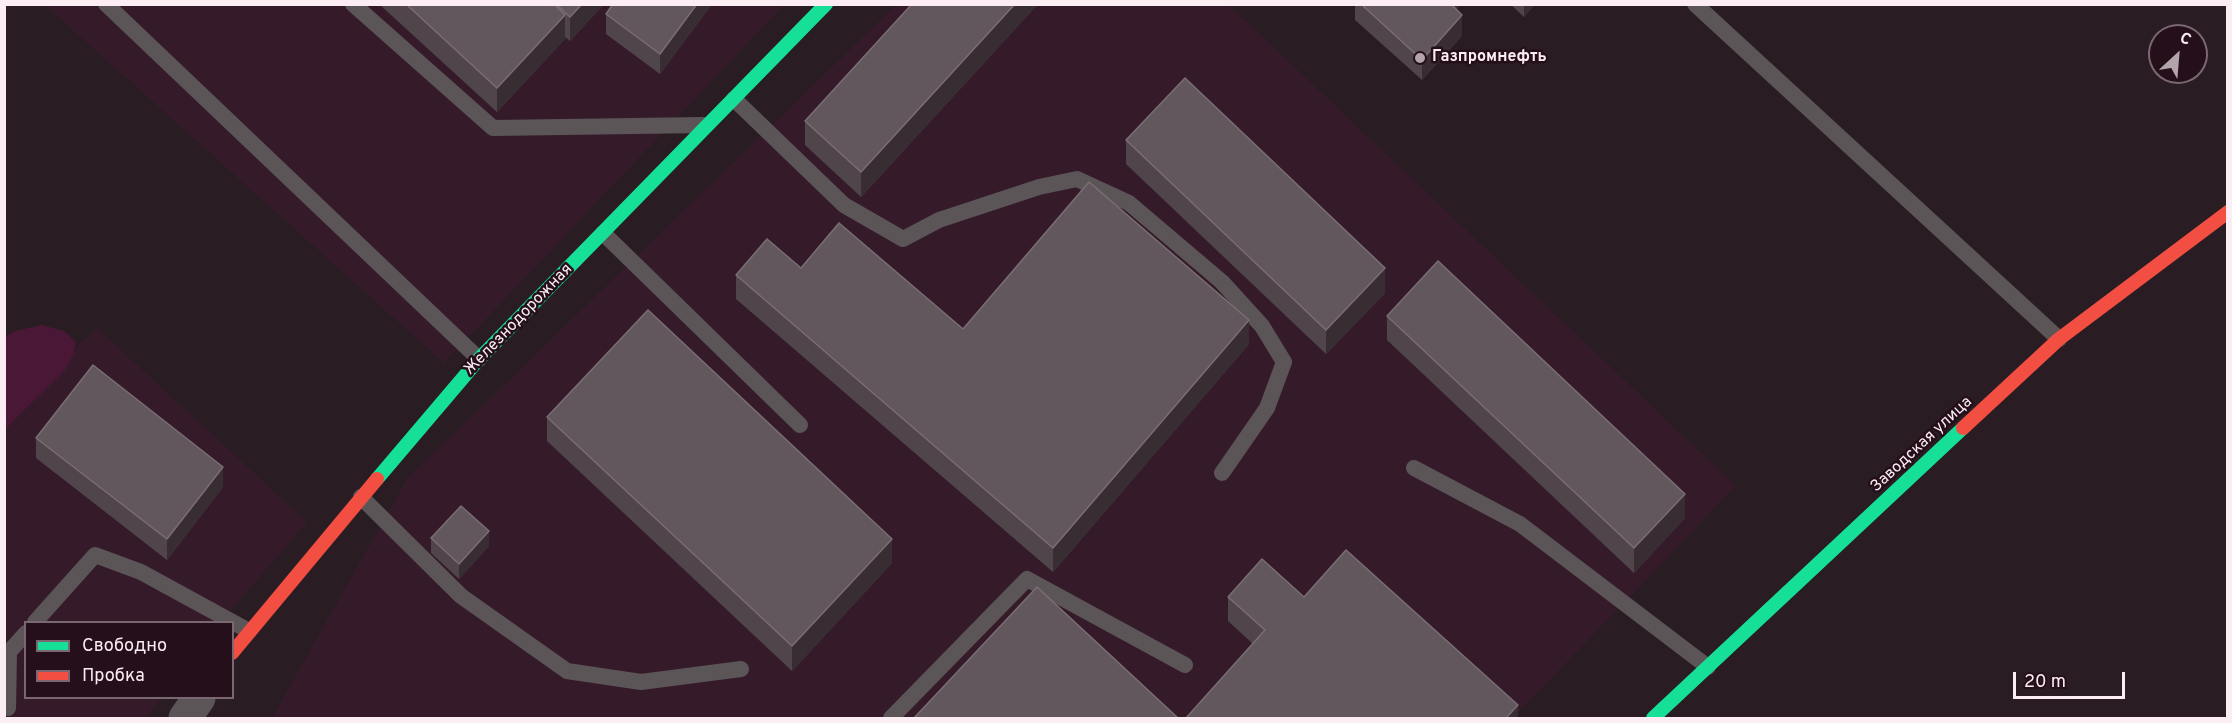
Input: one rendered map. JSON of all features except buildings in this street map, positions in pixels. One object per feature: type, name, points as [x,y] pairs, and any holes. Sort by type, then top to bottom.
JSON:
[{"type":"street","name":"Железнодорожная","points":[[234,650],[479,359],[824,5]]},
{"type":"street","name":"Заводская улица","points":[[1653,718],[2059,339],[2228,212]]},
{"type":"street","points":[[185,718],[198,699]]},
{"type":"lane","points":[[106,4],[479,359]]},
{"type":"lane","points":[[353,4],[494,128],[708,125]]},
{"type":"lane","points":[[1695,4],[2059,339]]},
{"type":"lane","points":[[734,99],[844,205],[903,239],[939,220],[1039,187],[1077,179],[1128,203],[1222,282],[1262,326],[1284,362],[1267,408],[1222,473]]},
{"type":"lane","points":[[603,232],[801,425]]},
{"type":"lane","points":[[1414,468],[1520,524],[1708,667]]},
{"type":"lane","points":[[361,497],[461,596],[567,671],[641,682],[741,669]]},
{"type":"lane","points":[[36,621],[95,555],[141,572],[231,621]]},
{"type":"lane","points":[[891,718],[1027,579],[1185,665]]},
{"type":"lane","points":[[234,623],[249,631]]},
{"type":"lane","points":[[9,708],[9,652],[24,635]]},
{"type":"shaded area","points":[[45,5],[784,5],[444,363]]},
{"type":"shaded area","points":[[896,5],[1229,5],[1736,486],[1513,718],[272,718],[407,479]]},
{"type":"shaded area","points":[[42,325],[64,331],[76,342],[73,355],[65,370],[5,429],[5,337],[15,331]]},
{"type":"shaded area","points":[[97,328],[307,522],[222,621],[24,621],[24,699],[160,699],[147,718],[5,718],[5,414]]},
{"type":"traffic: fast","points":[[377,479],[479,359],[826,4]]},
{"type":"traffic: fast","points":[[1653,718],[1963,428]]},
{"type":"traffic: jam","points":[[1963,428],[2059,339],[2228,212]]},
{"type":"traffic: jam","points":[[234,651],[377,479]]},
{"type":"place","name":"Газпромнефть","points":[[1420,58]]}]
